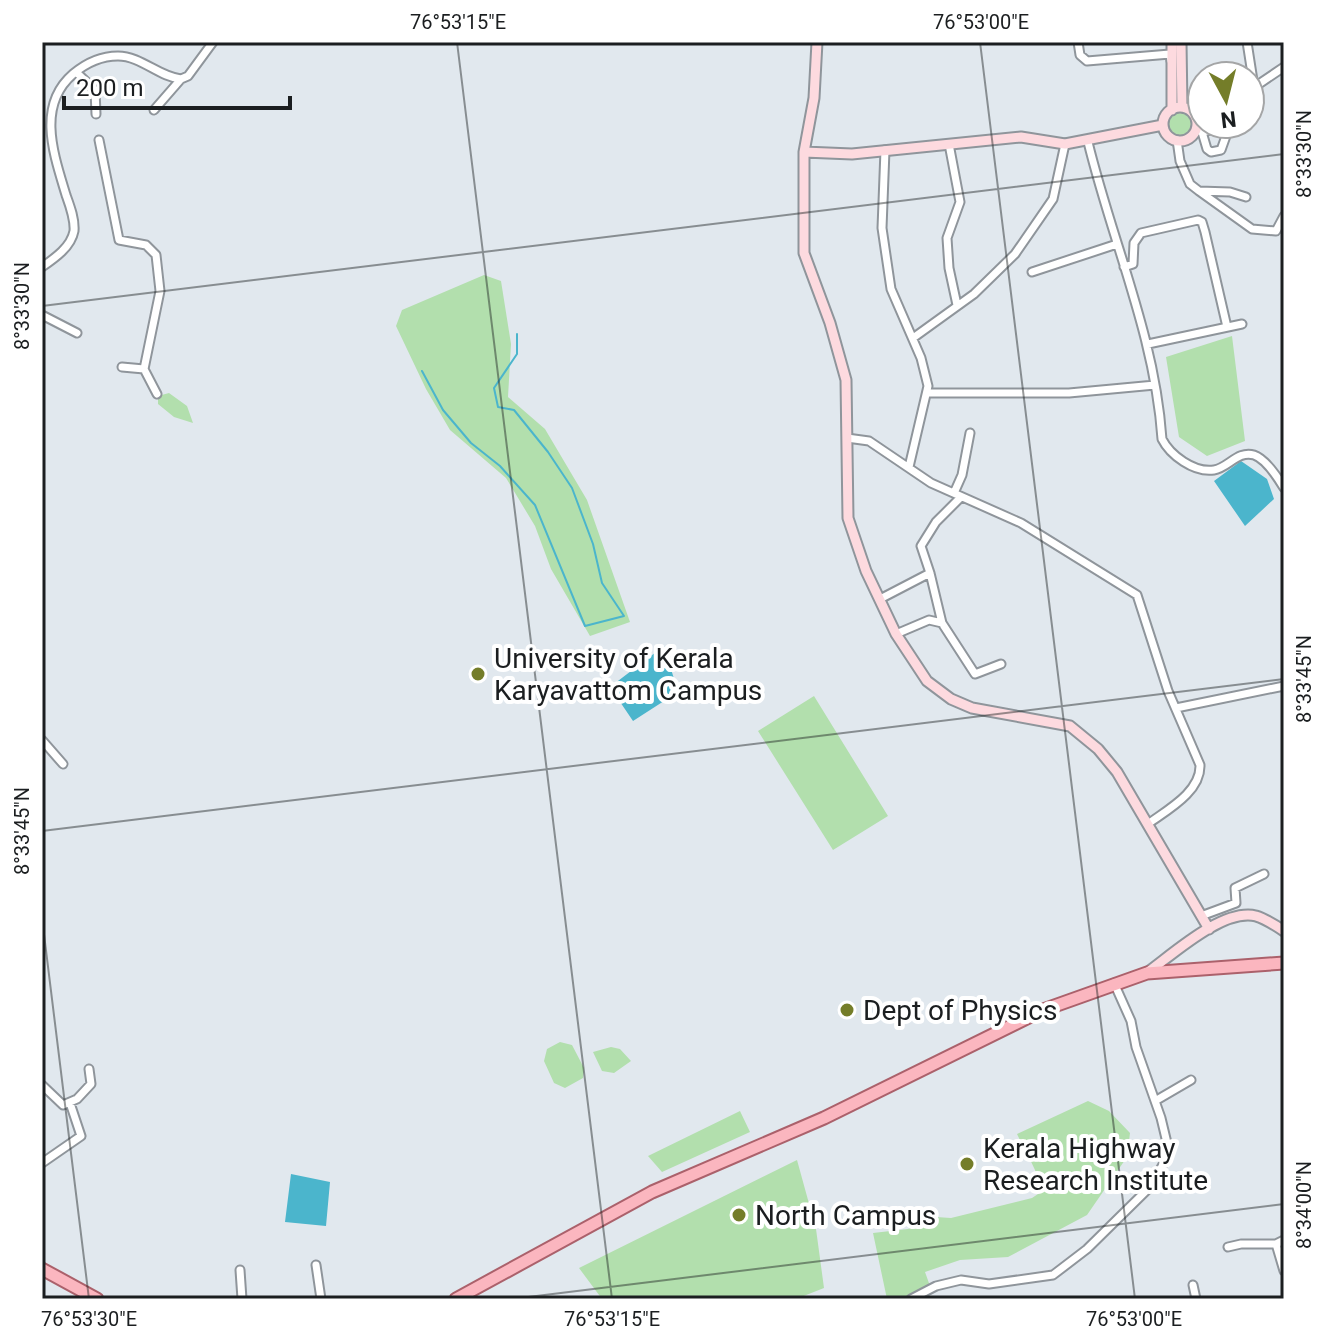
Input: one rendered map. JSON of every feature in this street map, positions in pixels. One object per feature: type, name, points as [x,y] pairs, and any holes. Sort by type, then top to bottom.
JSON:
[{"type":"main road","points":[[817,42],[814,98],[804,152],[804,253],[830,323],[846,380],[845,482],[848,518],[866,571],[896,634],[927,681],[951,699],[993,713],[1070,726],[1098,749],[1117,772],[1209,929]]},
{"type":"main road","points":[[1172,42],[1171,61],[1177,108]]},
{"type":"main road","points":[[1177,108],[1181,42]]},
{"type":"main road","points":[[1186,110],[1177,108],[1165,117],[1163,125],[1166,133],[1177,140],[1186,139]]},
{"type":"main road","points":[[804,152],[852,154],[1021,137],[1065,144],[1088,142],[1163,125]]},
{"type":"main road","points":[[1147,973],[1209,929],[1238,916],[1254,915],[1284,931]]},
{"type":"main road","points":[[456,1299],[575,1232],[680,1179],[824,1118],[1043,1010],[1147,973],[1284,963]]},
{"type":"main road","points":[[42,1269],[80,1295],[97,1299]]},
{"type":"street","points":[[154,110],[181,79],[188,76],[213,42]]},
{"type":"street","points":[[1078,42],[1080,55],[1087,61],[1170,54],[1171,61]]},
{"type":"street","points":[[42,267],[64,249],[73,234],[71,212],[54,153],[51,115],[58,91],[88,63],[119,56],[135,59],[181,79]]},
{"type":"street","points":[[1266,79],[1284,67]]},
{"type":"street","points":[[76,72],[95,90],[96,114]]},
{"type":"street","points":[[99,140],[117,236],[119,240],[152,249],[159,266],[160,291],[144,369],[157,394]]},
{"type":"street","points":[[1177,140],[1180,161],[1190,184],[1252,229],[1276,231],[1284,216]]},
{"type":"street","points":[[1088,142],[1148,344],[1162,439],[1167,449],[1201,469],[1209,470],[1220,468],[1244,455],[1255,455],[1284,488]]},
{"type":"street","points":[[949,144],[960,202],[950,227],[947,246],[957,305]]},
{"type":"street","points":[[913,338],[974,294],[1015,254],[1053,199],[1065,144]]},
{"type":"street","points":[[885,150],[882,208],[891,289],[921,358],[928,393],[909,467]]},
{"type":"street","points":[[1199,191],[1230,192],[1246,197]]},
{"type":"street","points":[[1124,267],[1133,264],[1134,243],[1141,233],[1198,220],[1202,222],[1227,327]]},
{"type":"street","points":[[1032,272],[1117,244]]},
{"type":"street","points":[[42,315],[77,333]]},
{"type":"street","points":[[1148,344],[1242,324]]},
{"type":"street","points":[[122,367],[144,369]]},
{"type":"street","points":[[928,393],[1069,393],[1155,385]]},
{"type":"street","points":[[970,433],[957,495],[921,546],[942,623],[975,674],[1001,664]]},
{"type":"street","points":[[847,438],[869,441],[912,472],[1021,523],[1137,595],[1142,615],[1148,623],[1157,661],[1200,765],[1200,773],[1191,789],[1148,824]]},
{"type":"street","points":[[880,599],[930,573]]},
{"type":"street","points":[[896,634],[929,620],[942,623]]},
{"type":"street","points":[[1176,708],[1284,686]]},
{"type":"street","points":[[42,740],[63,764]]},
{"type":"street","points":[[1201,916],[1236,903],[1235,888],[1264,874]]},
{"type":"street","points":[[911,1299],[936,1286],[961,1280],[989,1284],[1053,1275],[1072,1263],[1151,1186],[1162,1168],[1168,1147],[1136,1047],[1131,1021],[1114,983]]},
{"type":"street","points":[[42,1085],[57,1102],[63,1105],[70,1103],[91,1084],[89,1069]]},
{"type":"street","points":[[1155,1101],[1191,1080]]},
{"type":"street","points":[[42,1163],[81,1136],[70,1103]]},
{"type":"street","points":[[1228,1247],[1280,1242],[1284,1271]]},
{"type":"street","points":[[316,1265],[321,1299]]},
{"type":"street","points":[[240,1270],[242,1299]]},
{"type":"street","points":[[1193,1285],[1196,1299]]},
{"type":"green space","points":[[1175,112],[1185,112],[1186,135],[1175,136],[1168,129],[1168,119]]},
{"type":"green space","points":[[484,275],[501,281],[511,344],[508,397],[545,429],[587,500],[630,622],[590,636],[551,569],[535,526],[506,478],[450,430],[426,389],[396,326],[402,310]]},
{"type":"green space","points":[[1232,336],[1245,441],[1207,456],[1179,437],[1166,357]]},
{"type":"green space","points":[[169,393],[187,406],[193,423],[174,417],[158,404],[158,396]]},
{"type":"green space","points":[[814,696],[888,816],[833,850],[758,731]]},
{"type":"green space","points":[[560,1042],[572,1045],[584,1068],[583,1078],[565,1088],[554,1083],[544,1061],[547,1049]]},
{"type":"green space","points":[[611,1047],[620,1049],[631,1061],[614,1073],[602,1071],[593,1052]]},
{"type":"green space","points":[[1088,1101],[1109,1111],[1130,1133],[1127,1157],[1087,1215],[1008,1257],[960,1260],[925,1272],[930,1286],[904,1299],[887,1299],[873,1233],[908,1229],[936,1217],[951,1218],[1032,1198],[1041,1192],[1040,1184],[1017,1134]]},
{"type":"green space","points":[[740,1111],[750,1132],[662,1172],[648,1156]]},
{"type":"green space","name":"North Campus","points":[[797,1160],[816,1229],[824,1288],[796,1299],[602,1299],[579,1268]]},
{"type":"water","points":[[1241,461],[1267,479],[1274,499],[1245,526],[1214,481]]},
{"type":"water","points":[[664,646],[678,692],[633,721],[610,687]]},
{"type":"water","points":[[291,1174],[330,1182],[326,1226],[285,1222]]},
{"type":"waterway","points":[[422,371],[443,410],[471,443],[500,466],[535,505],[585,626],[624,616],[602,583],[593,544],[572,488],[514,410],[498,407],[494,388],[517,354],[517,334]]},
{"type":"place","name":"University of Kerala Karyavattom Campus","points":[[478,674]]},
{"type":"place","name":"Dept of Physics","points":[[847,1010]]},
{"type":"place","name":"Kerala Highway Research Institute","points":[[967,1164]]},
{"type":"place","name":"North Campus","points":[[739,1215]]}]
